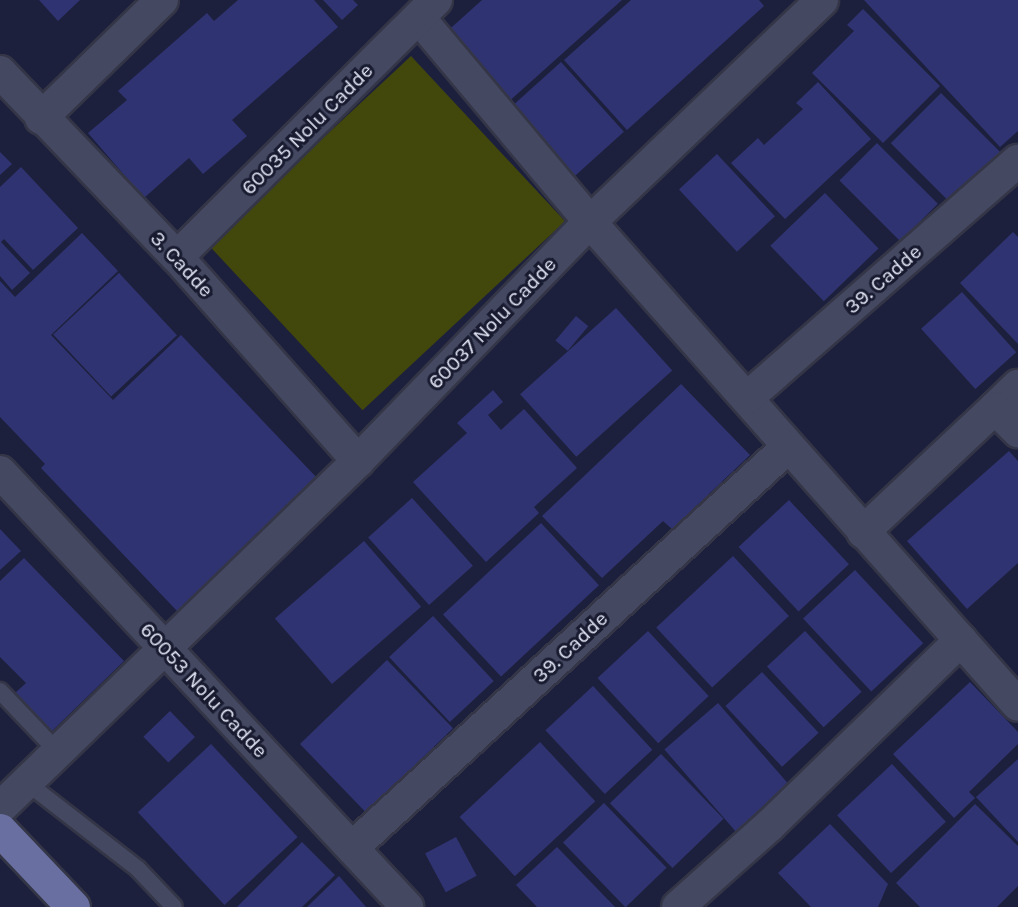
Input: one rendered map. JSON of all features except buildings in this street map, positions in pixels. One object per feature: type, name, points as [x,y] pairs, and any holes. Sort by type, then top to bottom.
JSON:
[{"type":"main road","points":[[0,830],[73,907]]},
{"type":"street","points":[[41,118],[162,0]]},
{"type":"street","name":"60037 Nolu Cadde","points":[[0,808],[358,461],[590,222],[822,0]]},
{"type":"street","points":[[427,9],[590,222],[1018,705]]},
{"type":"street","name":"60035 Nolu Cadde","points":[[177,257],[427,9]]},
{"type":"street","name":"3. Cadde","points":[[0,72],[41,118],[177,257],[358,461]]},
{"type":"street","name":"39. Cadde","points":[[747,398],[1018,161]]},
{"type":"street","points":[[863,532],[1018,386]]},
{"type":"street","points":[[994,408],[1018,431]]},
{"type":"street","name":"39. Cadde","points":[[352,848],[788,447]]},
{"type":"street","name":"60053 Nolu Cadde","points":[[0,472],[407,907]]},
{"type":"street","points":[[678,907],[769,826],[961,640]]},
{"type":"lane","points":[[0,691],[57,751]]},
{"type":"lane","points":[[26,782],[138,869],[174,907]]},
{"type":"shaded area","points":[[0,0],[1018,0],[1018,907],[0,907]]},
{"type":"green space","points":[[411,56],[565,221],[363,410],[208,245]]}]
